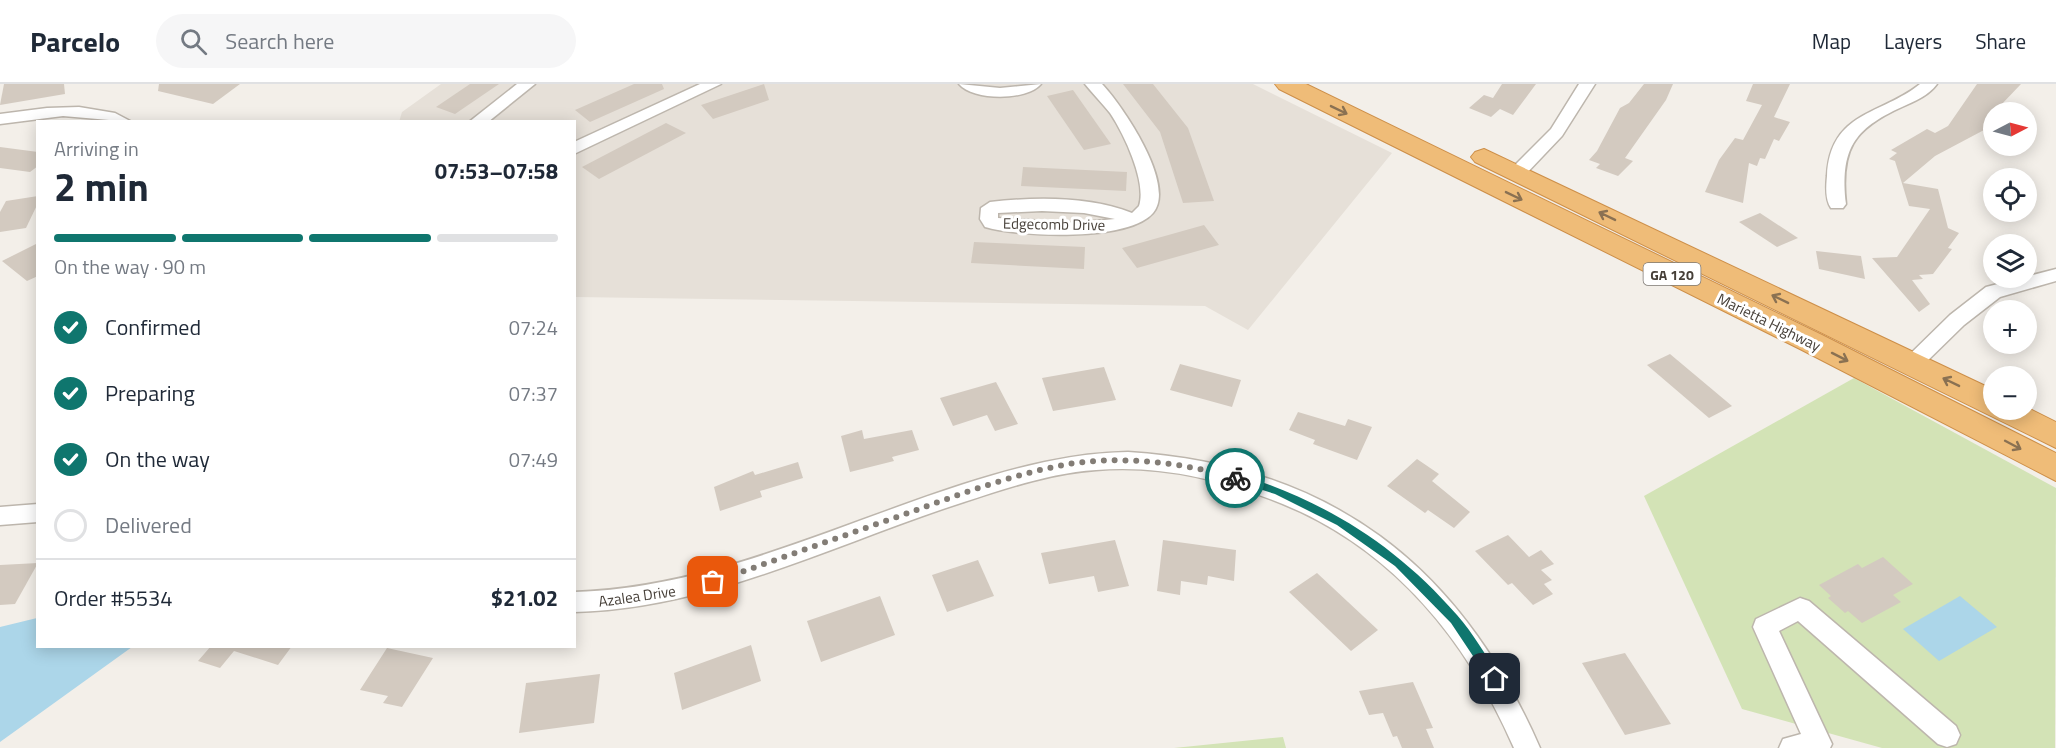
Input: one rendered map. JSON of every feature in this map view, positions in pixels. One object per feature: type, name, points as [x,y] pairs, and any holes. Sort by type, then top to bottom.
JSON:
[{"type":"highway","name":"Marietta Highway","points":[[1287,84],[1811,342],[2056,468]]},
{"type":"highway","name":"Marietta Highway","points":[[1334,84],[1983,399]]},
{"type":"highway","points":[[2025,420],[2056,436]]},
{"type":"street","points":[[479,120],[506,98],[528,84]]},
{"type":"street","points":[[576,148],[713,84]]},
{"type":"street","points":[[967,84],[992,92],[1011,91],[1033,84]]},
{"type":"street","points":[[1093,84],[1126,123],[1142,162],[1151,197],[1146,211],[1133,220]]},
{"type":"street","points":[[1517,172],[1536,157],[1558,131],[1577,105],[1587,84]]},
{"type":"street","points":[[1837,204],[1834,183],[1838,159],[1847,134],[1858,123],[1917,95],[1929,84]]},
{"type":"street","points":[[0,119],[68,112],[92,113],[117,120]]},
{"type":"street","name":"Edgecomb Drive","points":[[1021,204],[1103,210],[1119,213],[1133,220],[1117,225],[1082,228],[991,223],[988,215],[990,208],[1021,204]]},
{"type":"street","points":[[1912,364],[1957,320],[1993,292],[2056,275]]},
{"type":"street","name":"Azalea Drive","points":[[576,602],[651,596],[713,582],[967,492],[1063,465],[1100,461],[1143,462],[1214,471],[1279,491],[1341,522],[1399,563],[1455,620],[1487,663],[1513,711],[1527,748]]},
{"type":"street","points":[[0,516],[36,513]]},
{"type":"street","points":[[1792,748],[1819,744],[1765,627],[1800,608],[1947,735]]},
{"type":"shaded area","points":[[441,84],[1253,84],[1392,153],[1248,330],[1205,306],[576,297],[576,120],[400,120],[402,112]]},
{"type":"green space","points":[[1854,378],[2056,488],[2055,748],[1882,748],[1742,709],[1644,496]]},
{"type":"green space","points":[[1283,737],[1286,748],[1174,748]]},
{"type":"water","points":[[1960,596],[1997,627],[1939,661],[1903,629]]},
{"type":"water","points":[[36,618],[36,648],[131,648],[0,742],[0,627]]},
{"type":"building","points":[[4,84],[64,84],[65,94],[0,105]]},
{"type":"building","points":[[159,84],[240,84],[213,104],[158,91]]},
{"type":"building","points":[[470,84],[499,84],[455,114],[436,107]]},
{"type":"building","points":[[634,84],[662,84],[664,89],[590,122],[575,110]]},
{"type":"building","points":[[764,84],[769,100],[713,119],[701,105]]},
{"type":"building","points":[[1123,84],[1153,84],[1188,128],[1214,201],[1183,203],[1160,132]]},
{"type":"building","points":[[1502,84],[1536,84],[1513,115],[1500,109],[1491,117],[1469,108],[1484,95],[1493,98]]},
{"type":"building","points":[[1644,84],[1673,84],[1666,100],[1625,158],[1633,161],[1618,176],[1596,168],[1600,164],[1589,160],[1597,151],[1620,108],[1629,103]]},
{"type":"building","points":[[1753,84],[1790,84],[1774,117],[1790,122],[1779,141],[1774,139],[1765,159],[1760,158],[1757,166],[1749,163],[1743,203],[1705,192],[1719,160],[1735,138],[1743,140],[1762,105],[1746,101]]},
{"type":"building","points":[[1977,84],[2021,84],[2004,102],[1983,102],[1983,131],[1935,156],[1903,183],[1938,189],[1948,228],[1959,233],[1948,248],[1952,249],[1933,274],[1919,275],[1923,279],[1912,280],[1930,304],[1919,312],[1872,258],[1897,257],[1930,209],[1909,206],[1895,161],[1889,159],[1897,153],[1891,150],[1927,129],[1935,133],[1948,126]]},
{"type":"building","points":[[1073,90],[1111,144],[1084,150],[1047,96]]},
{"type":"building","points":[[666,123],[686,133],[599,179],[582,167]]},
{"type":"building","points":[[0,147],[36,152],[36,168],[30,172],[0,168]]},
{"type":"building","points":[[1023,167],[1127,172],[1126,191],[1021,186]]},
{"type":"building","points":[[36,196],[36,207],[26,228],[0,232],[0,212],[6,201]]},
{"type":"building","points":[[1760,213],[1798,238],[1777,247],[1739,222]]},
{"type":"building","points":[[1204,225],[1219,245],[1137,268],[1122,248]]},
{"type":"building","points":[[974,242],[1085,247],[1084,269],[971,263]]},
{"type":"building","points":[[36,244],[36,277],[27,281],[2,261]]},
{"type":"building","points":[[1816,251],[1861,256],[1865,279],[1819,269]]},
{"type":"building","points":[[1670,354],[1732,406],[1709,418],[1647,365]]},
{"type":"building","points":[[1180,364],[1241,380],[1232,407],[1170,390]]},
{"type":"building","points":[[1104,367],[1116,400],[1053,411],[1042,378]]},
{"type":"building","points":[[996,382],[1018,424],[995,431],[987,415],[953,426],[940,398]]},
{"type":"building","points":[[1298,412],[1345,426],[1348,419],[1372,427],[1357,460],[1313,444],[1315,440],[1289,430]]},
{"type":"building","points":[[862,430],[864,439],[912,430],[919,450],[892,457],[894,461],[850,472],[841,436]]},
{"type":"building","points":[[1417,459],[1439,474],[1432,481],[1470,512],[1454,528],[1428,510],[1425,513],[1387,486]]},
{"type":"building","points":[[798,462],[803,478],[760,491],[762,497],[720,511],[714,487],[753,471],[755,475]]},
{"type":"building","points":[[1508,535],[1529,557],[1541,550],[1554,564],[1541,570],[1552,580],[1544,584],[1553,594],[1533,605],[1512,583],[1508,585],[1475,551]]},
{"type":"building","points":[[1115,540],[1129,586],[1098,592],[1094,576],[1049,584],[1041,553]]},
{"type":"building","points":[[1163,540],[1236,550],[1234,581],[1208,576],[1207,585],[1181,581],[1180,595],[1157,591]]},
{"type":"building","points":[[1883,557],[1913,584],[1893,595],[1901,602],[1862,623],[1848,611],[1845,613],[1828,598],[1831,596],[1819,585],[1858,564],[1862,568]]},
{"type":"building","points":[[978,560],[994,596],[947,612],[932,575]]},
{"type":"building","points":[[36,563],[15,604],[0,605],[0,565]]},
{"type":"building","points":[[1317,573],[1378,630],[1351,651],[1289,592]]},
{"type":"building","points":[[880,596],[895,635],[821,662],[807,621]]},
{"type":"building","points":[[751,645],[761,681],[682,710],[674,673]]},
{"type":"building","points":[[209,648],[291,648],[278,665],[234,651],[220,668],[198,661]]},
{"type":"building","points":[[387,648],[433,658],[402,707],[383,703],[388,696],[360,690]]},
{"type":"building","points":[[1625,653],[1671,724],[1625,735],[1582,663]]},
{"type":"building","points":[[600,674],[594,723],[519,733],[526,683]]},
{"type":"building","points":[[1413,682],[1433,728],[1426,729],[1434,748],[1402,748],[1397,736],[1393,737],[1383,713],[1369,715],[1359,691]]},
{"type":"way so far","points":[[713,582],[967,492],[1063,465],[1100,461],[1143,462],[1214,471],[1235,478]]},
{"type":"route","points":[[1235,478],[1279,491],[1341,522],[1399,563],[1455,620],[1487,663],[1495,679]]}]
